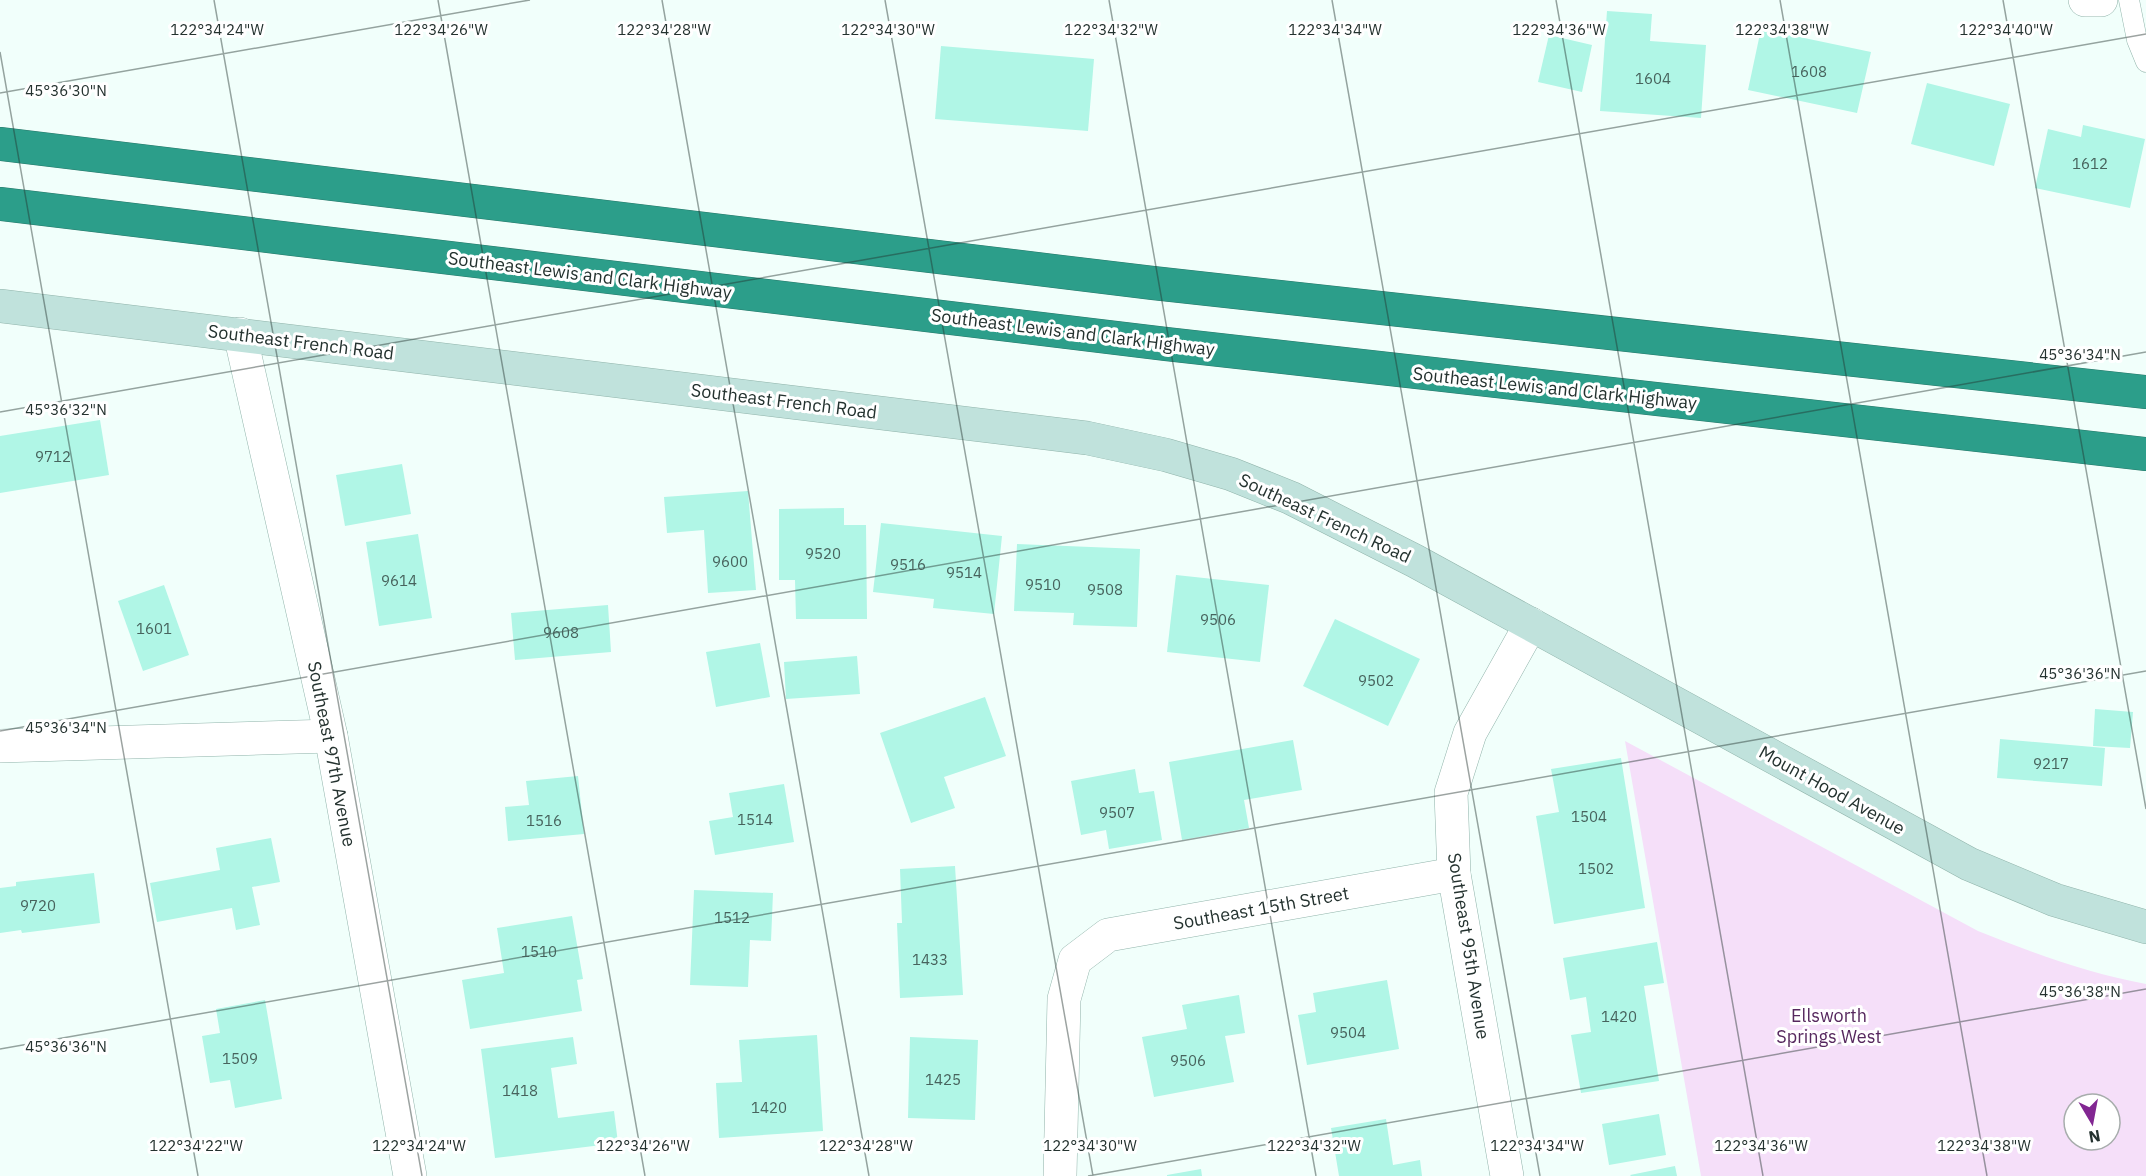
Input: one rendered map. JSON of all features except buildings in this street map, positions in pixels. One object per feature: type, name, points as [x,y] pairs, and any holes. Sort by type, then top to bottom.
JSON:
[{"type":"highway","points":[[0,144],[1153,283],[2146,392]]},
{"type":"highway","name":"Southeast Lewis and Clark Highway","points":[[0,204],[1154,342],[2146,454]]},
{"type":"street","points":[[2085,0],[2102,0]]},
{"type":"street","name":"Southeast French Road","points":[[0,306],[1087,438],[1155,453],[1231,474],[1291,498],[1415,561],[1531,624]]},
{"type":"street","name":"Southeast 97th Avenue","points":[[240,334],[331,736],[410,1176]]},
{"type":"street","name":"Southeast 95th Avenue","points":[[1507,1176],[1454,874],[1451,793],[1467,743],[1531,624]]},
{"type":"street","name":"Mount Hood Avenue","points":[[1531,624],[1969,864],[2055,900],[2146,927]]},
{"type":"street","points":[[0,746],[331,736]]},
{"type":"street","name":"Southeast 15th Street","points":[[1060,1176],[1064,999],[1076,960],[1108,935],[1454,874]]},
{"type":"lane","points":[[2129,0],[2137,40],[2146,62]]},
{"type":"green space","name":"Ellsworth Springs West","points":[[1625,741],[1978,931],[2061,962],[2146,984],[2146,1176],[1701,1176]]}]
